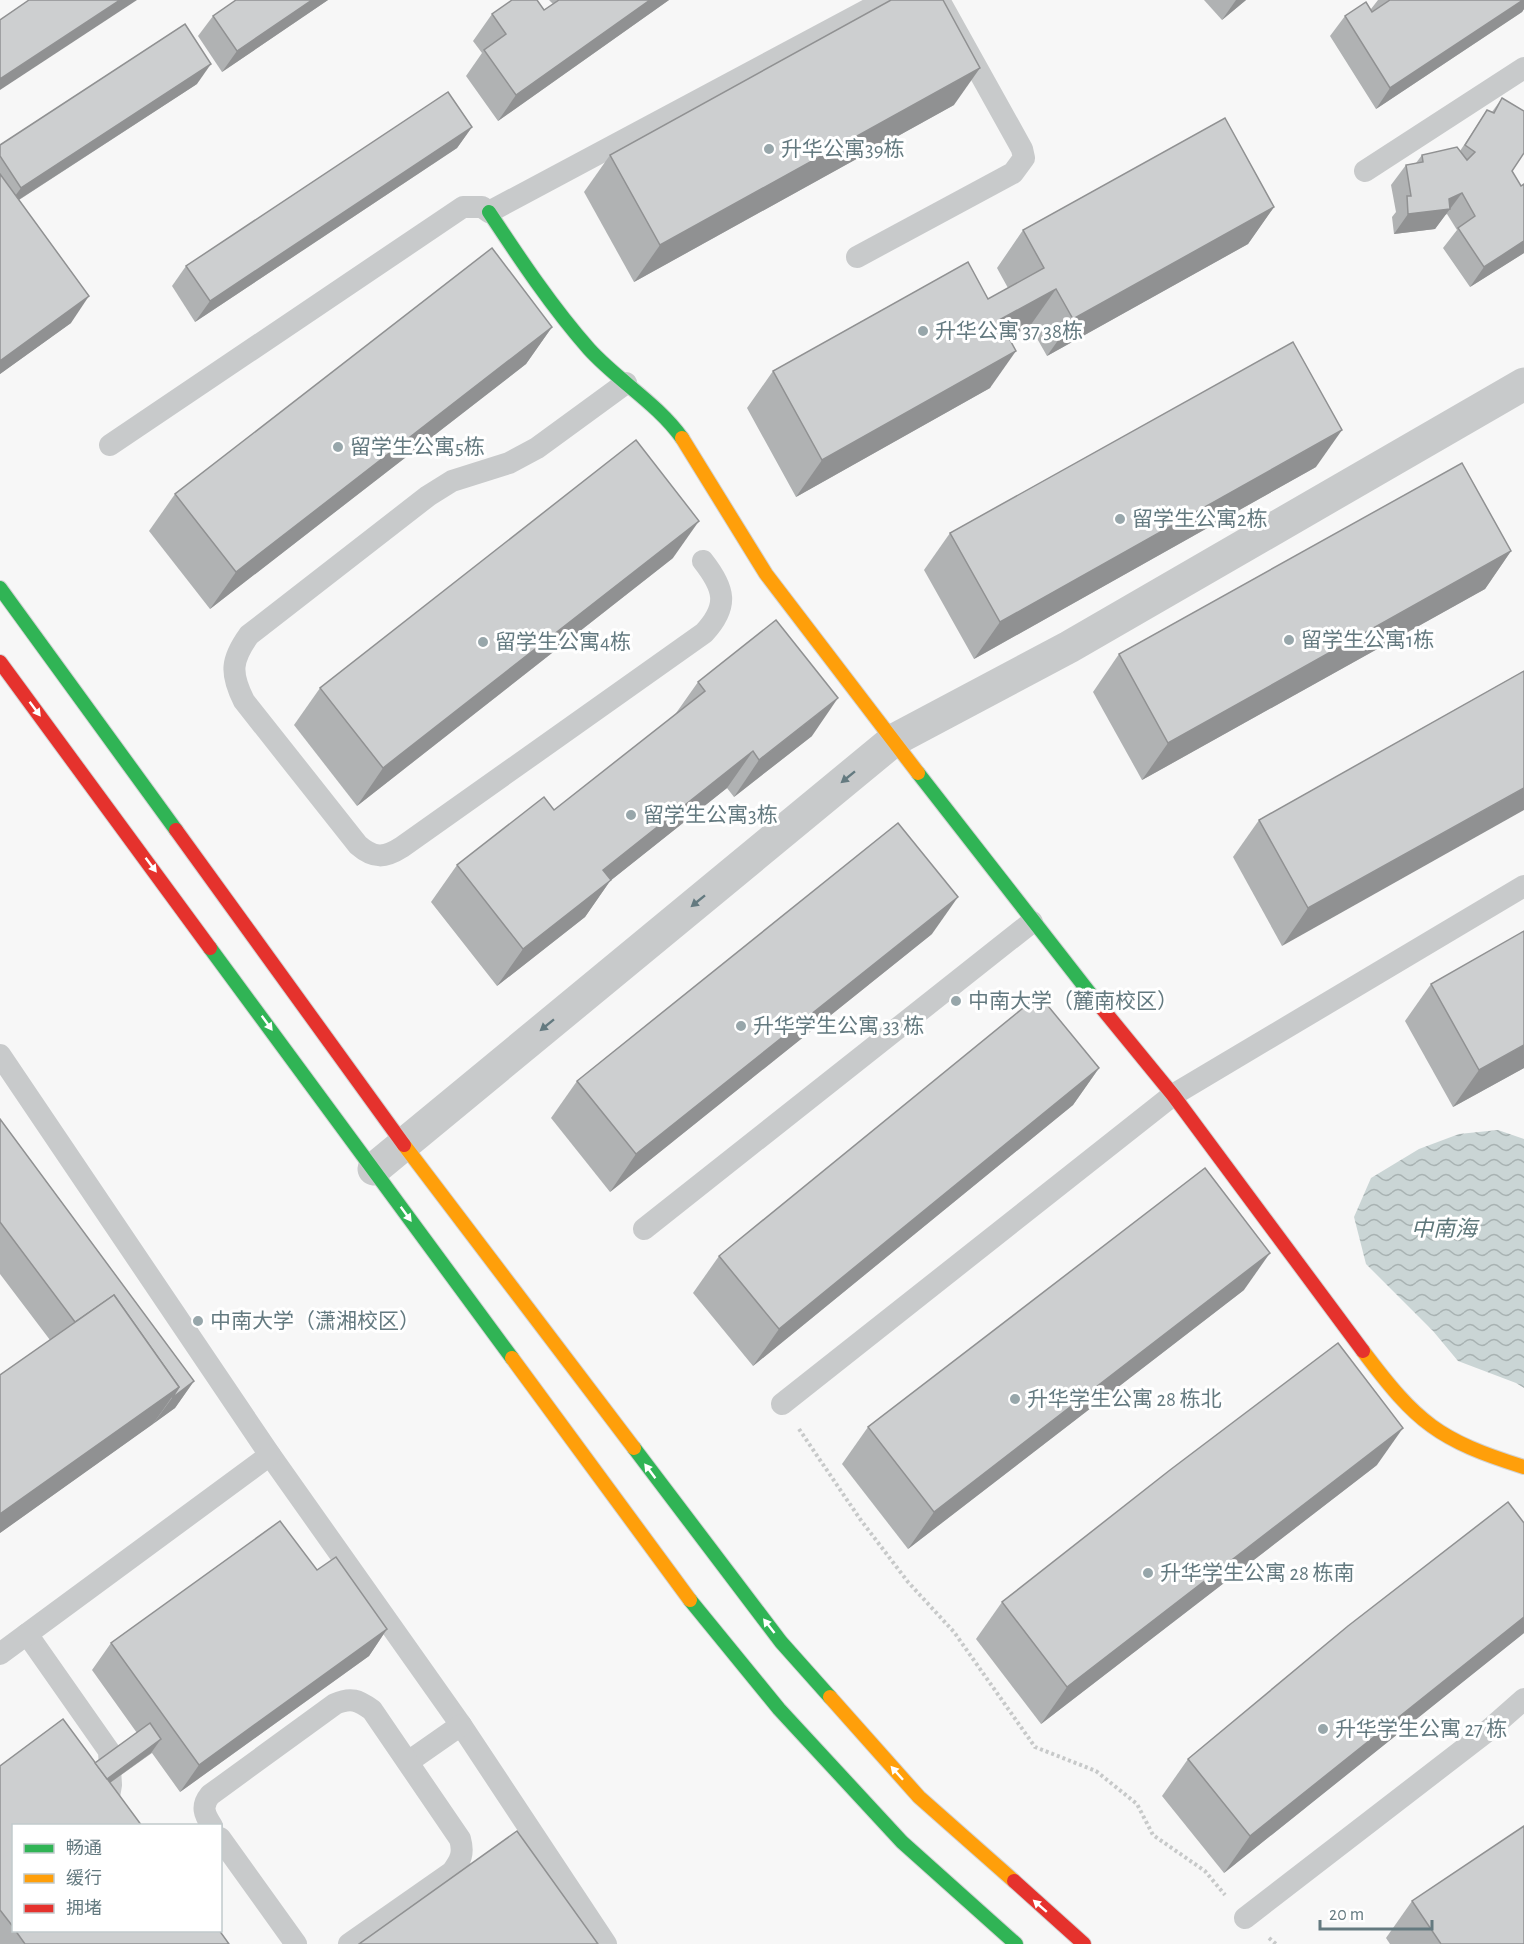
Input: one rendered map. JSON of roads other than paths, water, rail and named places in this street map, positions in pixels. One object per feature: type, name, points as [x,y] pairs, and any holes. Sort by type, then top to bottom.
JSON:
[{"type":"main road","points":[[489,212],[571,328],[590,350],[670,422],[703,469],[766,574],[1032,922],[1173,1095],[1396,1395],[1432,1431],[1454,1443],[1524,1467]]},
{"type":"main road","points":[[0,588],[410,1153],[781,1642],[839,1710],[919,1797],[1084,1944]]},
{"type":"main road","points":[[0,662],[707,1623],[779,1709],[902,1842],[1016,1944]]},
{"type":"street","points":[[381,1179],[900,749],[1069,647],[1524,384]]},
{"type":"street","points":[[900,749],[1078,665],[1524,409]]},
{"type":"lane","points":[[110,445],[463,207],[472,205],[489,212],[886,0]]},
{"type":"lane","points":[[857,257],[1013,173],[1024,158],[1017,139],[939,0]]},
{"type":"lane","points":[[1365,171],[1524,68]]},
{"type":"lane","points":[[626,383],[537,448],[509,463],[452,481],[428,496],[249,635],[237,651],[233,666],[236,685],[244,701],[358,845],[374,856],[384,856],[402,847],[704,633],[716,621],[722,605],[721,591],[715,576],[703,561]]},
{"type":"lane","points":[[782,1404],[1173,1095],[1524,886]]},
{"type":"lane","points":[[644,1229],[1032,922]]},
{"type":"lane","points":[[0,1055],[270,1455],[461,1725],[606,1944]]},
{"type":"lane","points":[[0,1654],[270,1455]]},
{"type":"lane","points":[[27,1634],[109,1751],[111,1785],[104,1824]]},
{"type":"lane","points":[[211,1824],[204,1809],[210,1795],[335,1704],[347,1699],[359,1700],[372,1710],[460,1839],[463,1851],[460,1861],[452,1872],[349,1944]]},
{"type":"lane","points":[[1245,1918],[1490,1729],[1524,1699]]},
{"type":"lane","points":[[408,1762],[461,1725]]},
{"type":"lane","points":[[222,1841],[296,1944]]},
{"type":"water","name":"中南海","points":[[1498,1130],[1524,1139],[1524,1388],[1458,1361],[1433,1331],[1366,1264],[1354,1217],[1371,1178],[1419,1149],[1459,1134]]},
{"type":"place","name":"升华公寓39栋","points":[[769,149]]},
{"type":"place","name":"升华公寓 37 38栋","points":[[923,331]]},
{"type":"place","name":"留学生公寓5栋","points":[[338,447]]},
{"type":"place","name":"留学生公寓2栋","points":[[1120,519]]},
{"type":"place","name":"留学生公寓1栋","points":[[1289,640]]},
{"type":"place","name":"留学生公寓4栋","points":[[483,642]]},
{"type":"place","name":"留学生公寓3栋","points":[[631,815]]},
{"type":"place","name":"中南大学（麓南校区）","points":[[956,1001]]},
{"type":"place","name":"升华学生公寓 33 栋","points":[[741,1026]]},
{"type":"place","name":"中南大学（潇湘校区）","points":[[198,1321]]},
{"type":"place","name":"升华学生公寓 28 栋北","points":[[1015,1399]]},
{"type":"place","name":"升华学生公寓 28 栋南","points":[[1148,1573]]},
{"type":"place","name":"升华学生公寓 27 栋","points":[[1323,1729]]}]
